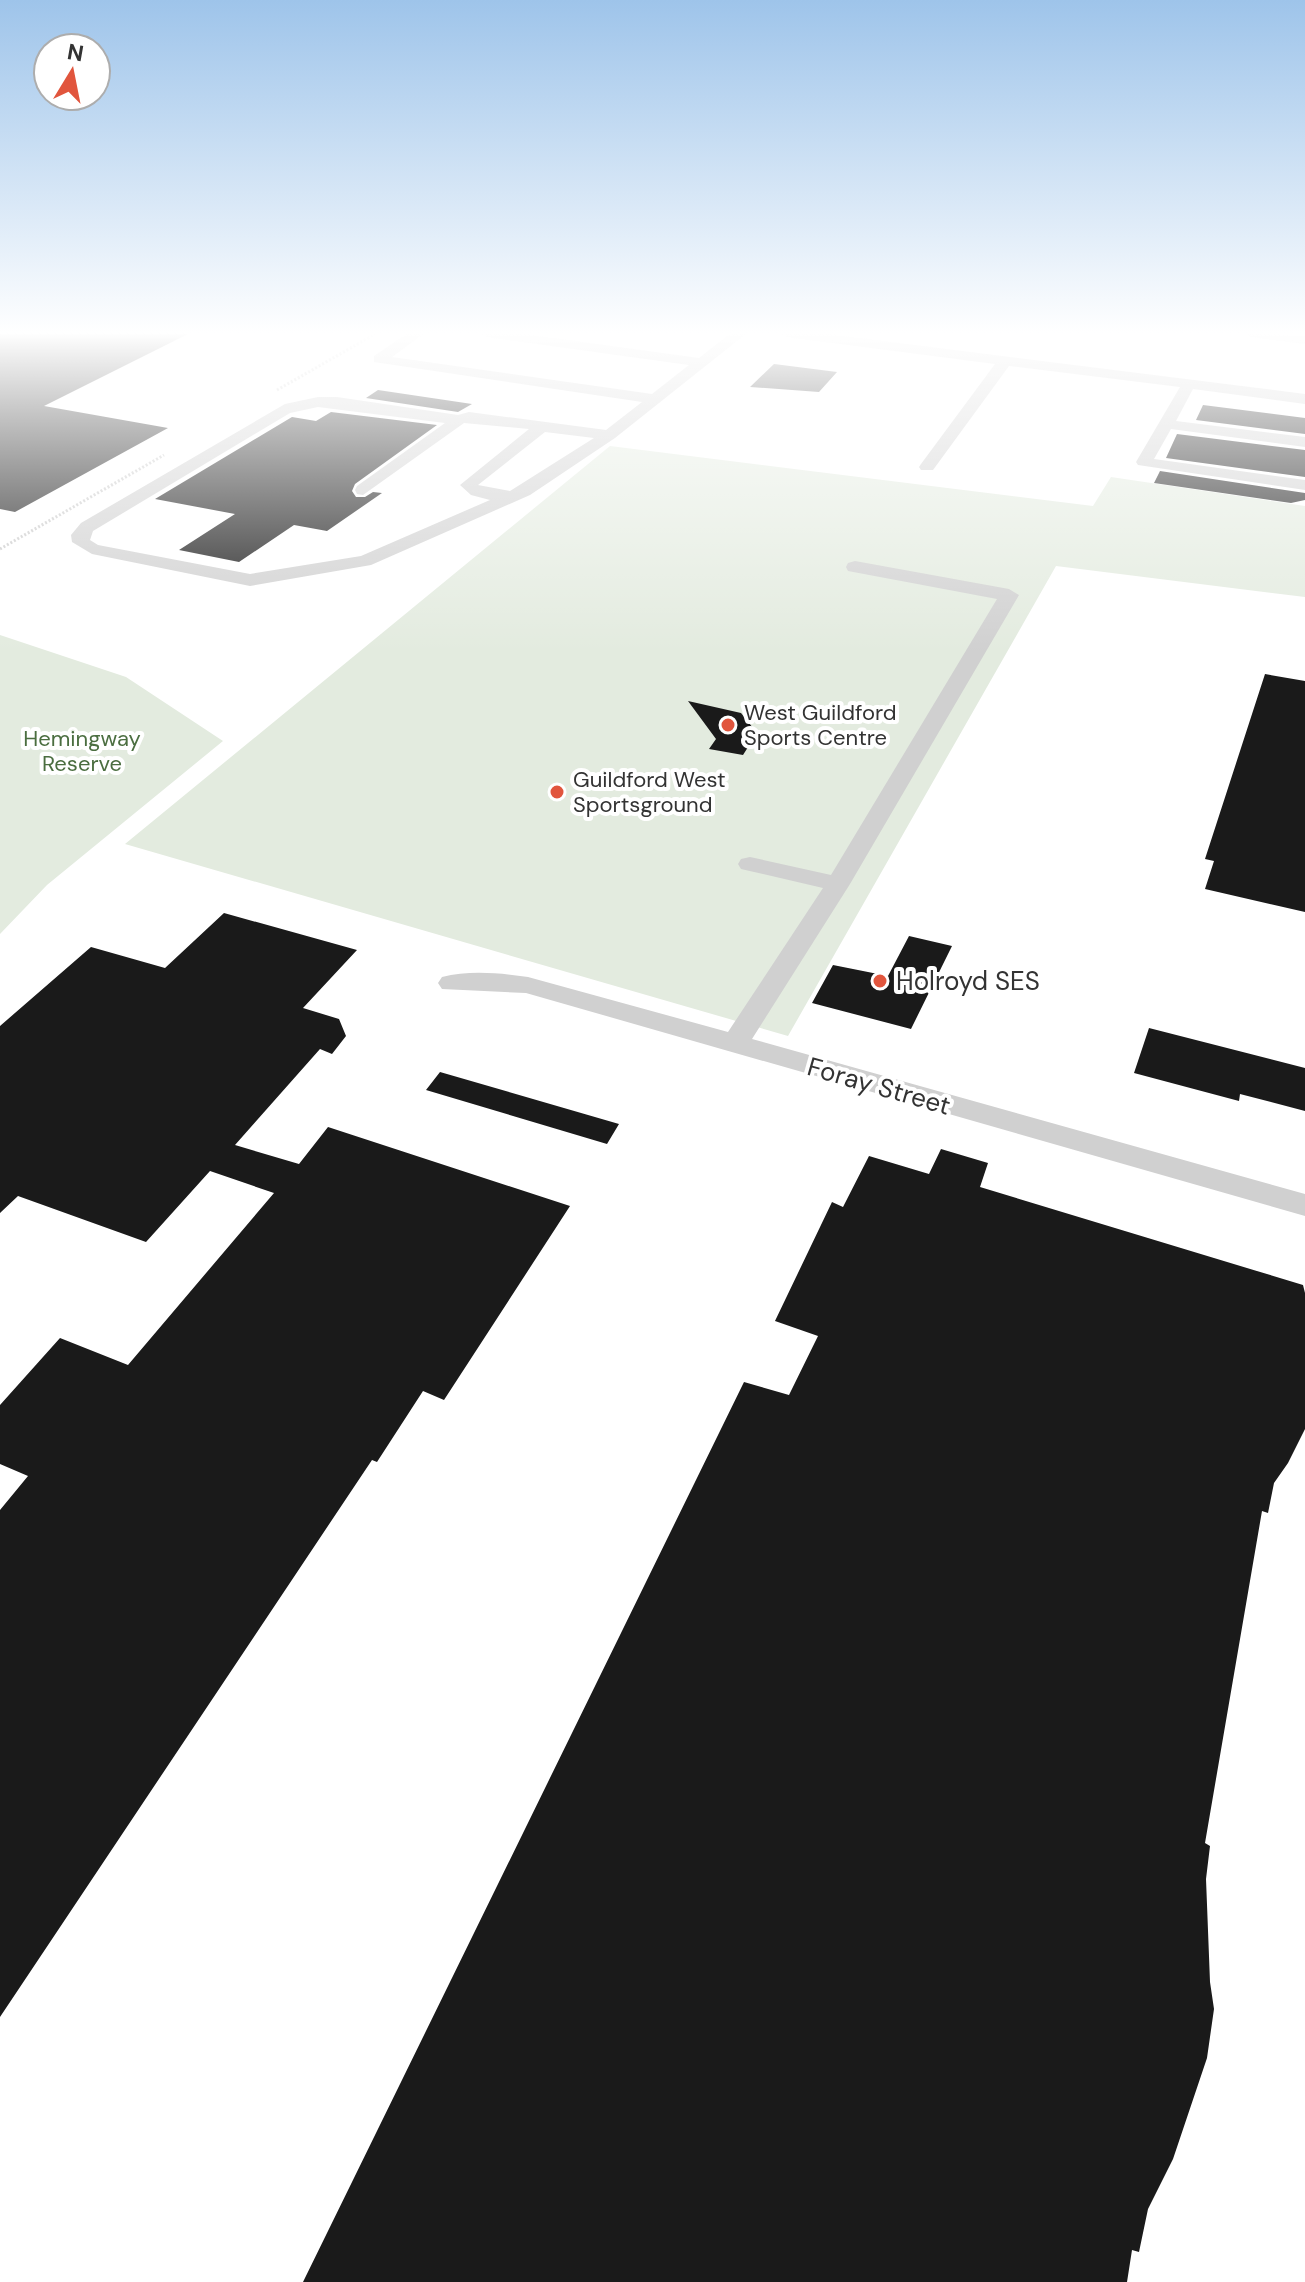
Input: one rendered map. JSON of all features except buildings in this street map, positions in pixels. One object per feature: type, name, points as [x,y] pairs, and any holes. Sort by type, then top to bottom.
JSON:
[{"type":"street","points":[[234,439],[87,527],[80,535],[81,542],[92,549],[250,580],[365,561],[514,496],[602,439]]},
{"type":"street","points":[[363,490],[432,439]]},
{"type":"street","points":[[514,496],[473,490],[468,485],[526,439]]},
{"type":"street","points":[[927,467],[947,439]]},
{"type":"street","points":[[1157,439],[1144,462],[1305,485]]},
{"type":"street","points":[[734,1045],[838,884],[1009,595],[855,567]]},
{"type":"street","points":[[750,864],[838,884]]},
{"type":"street","name":"Foray Street","points":[[451,983],[495,981],[528,985],[1305,1205]]},
{"type":"green space","name":"Guildford West Sportsground","points":[[610,446],[1093,506],[1111,477],[1305,506],[1305,597],[1056,566],[788,1036],[125,844]]},
{"type":"green space","name":"Hemingway Reserve","points":[[0,635],[126,677],[223,741],[47,885],[0,934]]},
{"type":"place","name":"West Guildford Sports Centre","points":[[728,725]]},
{"type":"place","name":"Guildford West Sportsground","points":[[557,792]]},
{"type":"place","name":"Holroyd SES","points":[[880,981]]}]
